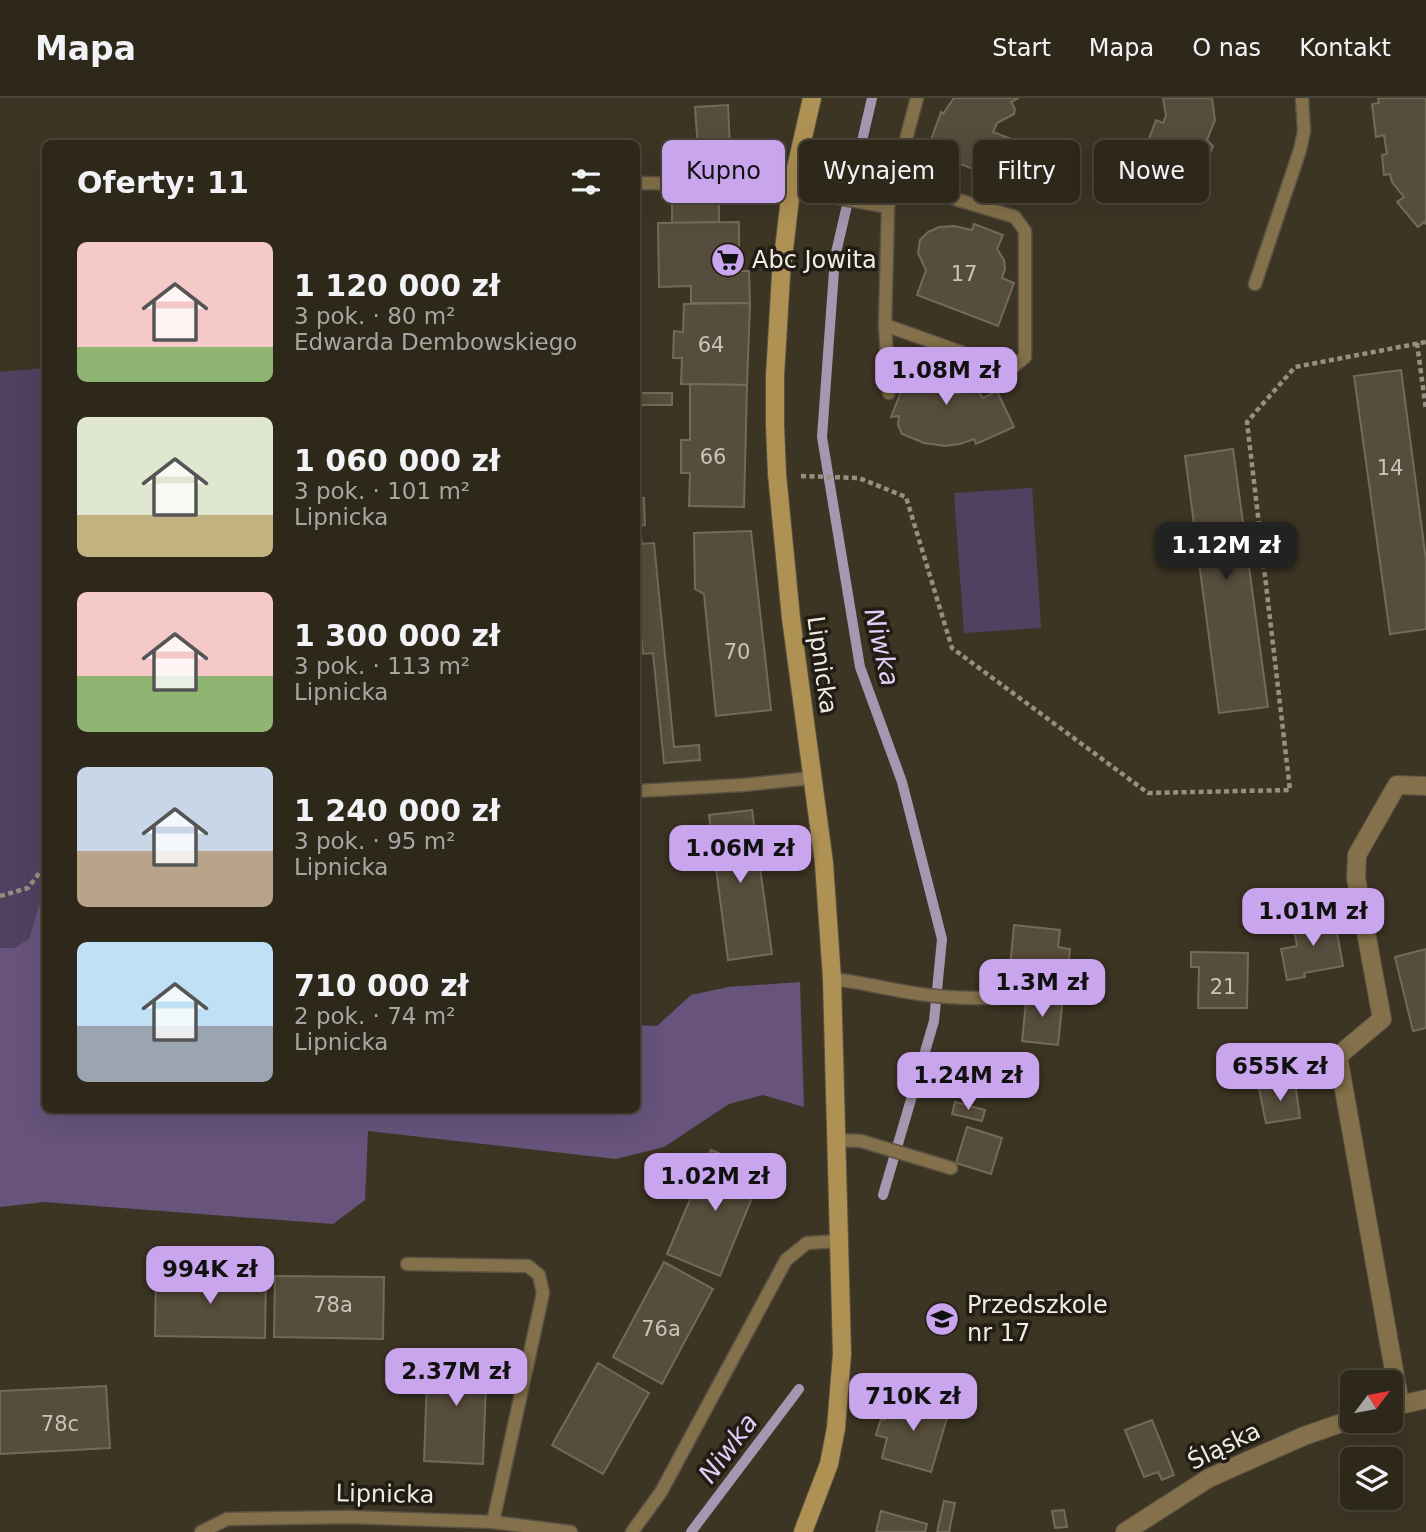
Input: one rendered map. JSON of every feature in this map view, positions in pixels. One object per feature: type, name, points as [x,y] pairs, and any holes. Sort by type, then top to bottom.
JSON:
[{"type":"street","name":"Lipnicka","points":[[803,1532],[828,1464],[836,1428],[842,1354],[832,979],[824,863],[790,618],[776,449],[778,314],[791,190],[812,98]]},
{"type":"street","points":[[1390,1370],[1338,1056],[1382,1019],[1356,877],[1357,855],[1396,785],[1426,786]]},
{"type":"street","points":[[1404,1403],[1426,1399]]},
{"type":"street","name":"Śląska","points":[[1125,1532],[1209,1478],[1304,1436],[1340,1424]]},
{"type":"lane","points":[[906,140],[917,98]]},
{"type":"lane","points":[[1255,284],[1300,150],[1304,131],[1302,98]]},
{"type":"lane","points":[[640,183],[768,185],[888,207]]},
{"type":"lane","points":[[885,325],[1000,366],[1014,366],[1025,357],[1026,231],[1014,217],[959,200]]},
{"type":"lane","points":[[889,203],[885,325],[889,393]]},
{"type":"lane","points":[[640,791],[813,778]]},
{"type":"lane","points":[[832,979],[961,999],[998,998]]},
{"type":"lane","points":[[837,1140],[861,1141],[951,1168]]},
{"type":"lane","points":[[632,1532],[661,1492],[786,1260],[807,1243],[839,1241]]},
{"type":"lane","points":[[407,1264],[527,1266],[539,1275],[543,1293],[493,1522]]},
{"type":"lane","name":"Lipnicka","points":[[201,1532],[227,1519],[348,1517],[493,1522],[571,1532]]},
{"type":"path","points":[[801,476],[859,478],[906,497],[951,648],[1149,793],[1290,790],[1247,422],[1295,367],[1426,342]]},
{"type":"path","points":[[1417,343],[1426,411]]},
{"type":"path","points":[[0,896],[28,888],[42,869]]},
{"type":"shaded area","points":[[42,368],[42,901],[29,939],[14,948],[0,948],[0,372]]},
{"type":"shaded area","points":[[1032,488],[1041,628],[964,633],[954,493]]},
{"type":"shaded area","points":[[42,901],[42,1113],[640,1113],[640,1025],[657,1026],[691,995],[728,987],[800,982],[804,1107],[763,1095],[729,1104],[664,1147],[616,1159],[368,1131],[365,1200],[333,1224],[44,1202],[0,1207],[0,948],[14,948],[29,939]]},
{"type":"building","points":[[954,98],[1019,98],[1011,102],[1015,109],[1014,114],[997,123],[993,132],[1014,140],[973,140],[973,169],[959,164],[959,140],[931,140],[941,112],[943,114]]},
{"type":"building","points":[[1163,98],[1212,98],[1215,120],[1207,140],[1148,140],[1156,120],[1163,123],[1166,116]]},
{"type":"building","points":[[1378,98],[1426,98],[1426,224],[1424,222],[1418,227],[1397,202],[1404,197],[1392,182],[1390,174],[1384,175],[1382,155],[1387,154],[1384,135],[1376,137],[1372,104],[1379,103]]},
{"type":"building","points":[[728,105],[730,140],[697,140],[695,107]]},
{"type":"building","points":[[672,203],[719,203],[719,222],[672,223]]},
{"type":"building","points":[[739,222],[739,271],[749,271],[750,303],[691,303],[691,286],[659,287],[658,223]]},
{"type":"building","points":[[974,224],[1003,235],[997,249],[1004,260],[1002,278],[1014,283],[998,326],[917,295],[926,270],[918,253],[920,240],[939,227],[954,226],[972,230]]},
{"type":"building","points":[[750,303],[747,385],[681,384],[682,358],[673,358],[674,331],[683,332],[684,304]]},
{"type":"building","points":[[918,349],[956,364],[947,391],[957,394],[975,387],[983,398],[997,391],[1014,427],[976,444],[974,439],[945,446],[924,443],[902,434],[898,425],[899,416],[891,417]]},
{"type":"building","points":[[1401,370],[1426,560],[1426,629],[1390,634],[1354,376]]},
{"type":"building","points":[[690,384],[747,385],[744,507],[689,506],[690,473],[681,473],[681,440],[690,440]]},
{"type":"building","points":[[640,393],[672,393],[672,405],[640,405]]},
{"type":"building","points":[[1233,449],[1268,707],[1219,713],[1185,456]]},
{"type":"building","points":[[640,498],[644,498],[645,525],[640,526]]},
{"type":"building","points":[[751,531],[771,710],[716,716],[704,594],[695,589],[694,533]]},
{"type":"building","points":[[640,537],[642,544],[654,543],[674,747],[699,745],[700,760],[664,763],[653,653],[643,654],[640,633]]},
{"type":"building","points":[[752,810],[772,954],[728,960],[709,815]]},
{"type":"building","points":[[1334,916],[1343,966],[1304,973],[1305,977],[1287,980],[1281,949],[1297,946],[1293,923]]},
{"type":"building","points":[[1014,925],[1060,930],[1058,947],[1070,949],[1065,997],[1042,995],[1044,980],[1009,977]]},
{"type":"building","points":[[1426,949],[1426,1028],[1413,1031],[1395,957]]},
{"type":"building","points":[[1191,952],[1248,953],[1247,1008],[1198,1008],[1199,967],[1191,967]]},
{"type":"building","points":[[1027,993],[1063,997],[1058,1045],[1022,1041]]},
{"type":"building","points":[[1295,1082],[1300,1118],[1266,1123],[1259,1089]]},
{"type":"building","points":[[955,1102],[985,1110],[982,1121],[952,1114]]},
{"type":"building","points":[[967,1127],[1002,1138],[991,1174],[956,1163]]},
{"type":"building","points":[[711,1150],[763,1171],[720,1276],[667,1254]]},
{"type":"building","points":[[664,1262],[713,1289],[662,1384],[613,1357]]},
{"type":"building","points":[[156,1273],[266,1275],[265,1338],[155,1336]]},
{"type":"building","points":[[275,1276],[384,1277],[383,1339],[274,1337]]},
{"type":"building","points":[[428,1353],[487,1355],[483,1464],[424,1461]]},
{"type":"building","points":[[598,1363],[649,1393],[603,1474],[552,1445]]},
{"type":"building","points":[[106,1386],[110,1448],[0,1454],[0,1391]]},
{"type":"building","points":[[918,1398],[950,1408],[931,1472],[882,1458],[887,1438],[876,1435],[881,1419],[885,1420],[890,1401],[915,1408]]},
{"type":"building","points":[[1152,1420],[1174,1475],[1162,1480],[1158,1472],[1144,1477],[1125,1430]]},
{"type":"building","points":[[944,1501],[955,1503],[949,1532],[937,1532]]},
{"type":"building","points":[[1064,1510],[1067,1527],[1055,1528],[1052,1511]]},
{"type":"building","points":[[881,1511],[927,1524],[925,1532],[876,1532]]},
{"type":"waterway","name":"Niwka","points":[[872,98],[835,257],[822,437],[860,667],[902,782],[942,939],[934,1021],[883,1195]]},
{"type":"waterway","name":"Niwka","points":[[691,1532],[799,1389]]},
{"type":"place","name":"Abc Jowita","points":[[728,260]]},
{"type":"place","name":"Przedszkole nr 17","points":[[942,1319]]}]
